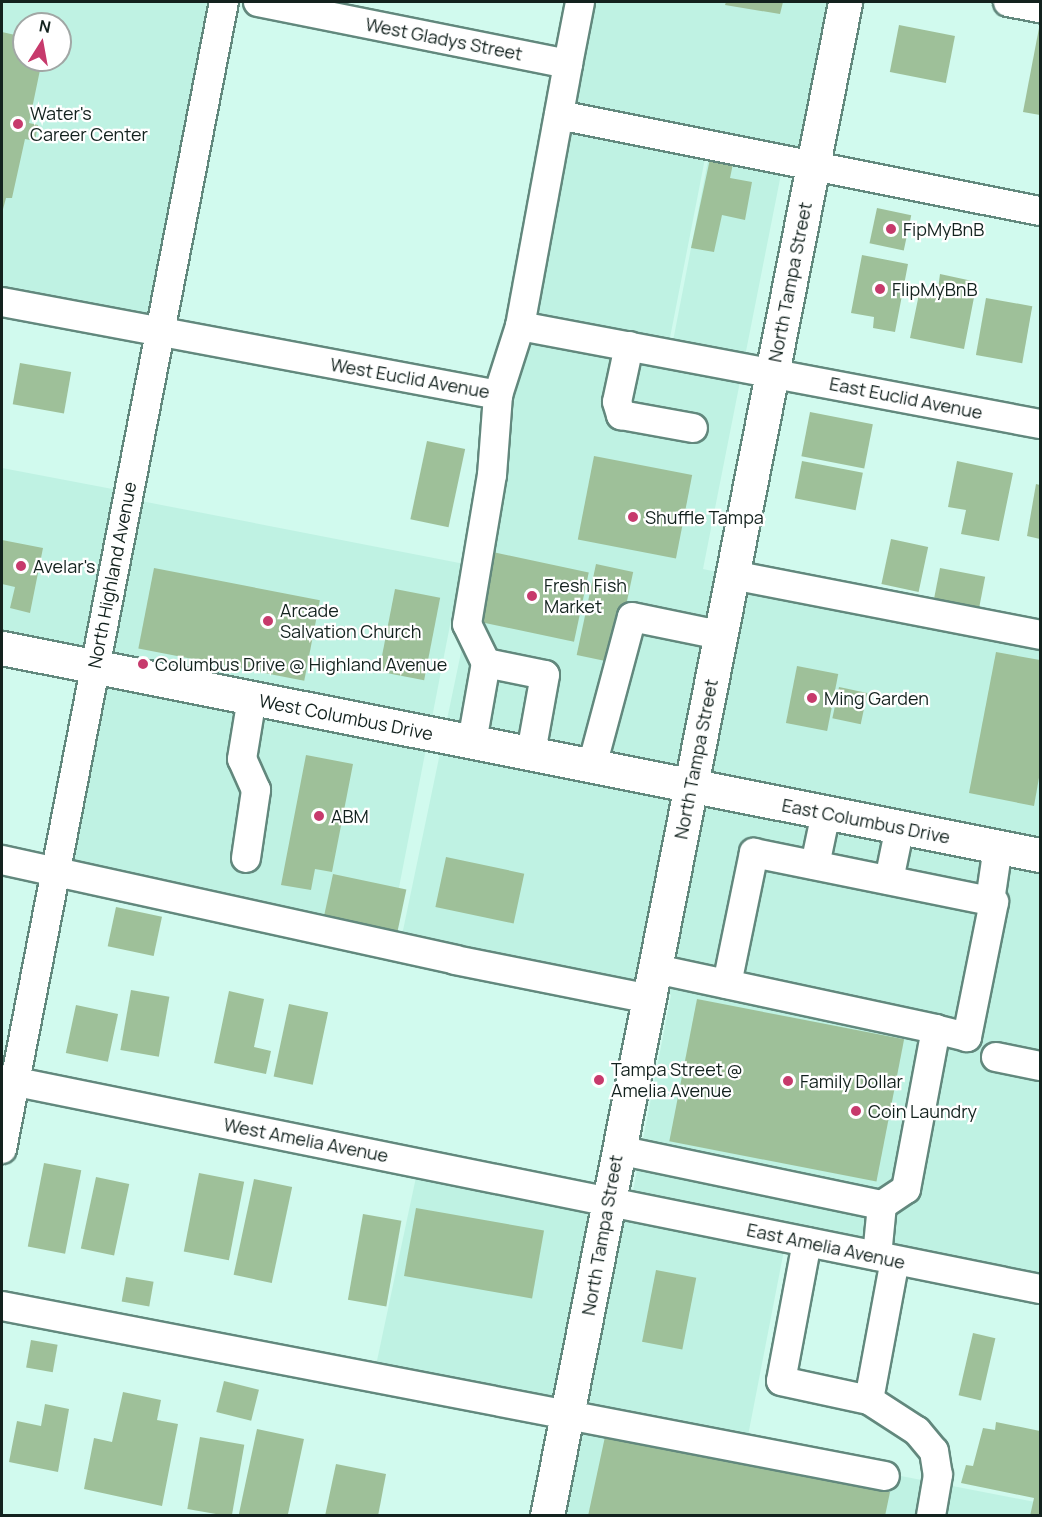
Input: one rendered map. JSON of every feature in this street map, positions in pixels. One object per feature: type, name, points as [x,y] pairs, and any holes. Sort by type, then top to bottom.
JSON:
[{"type":"main road","name":"North Tampa Street","points":[[548,1515],[845,2]]},
{"type":"main road","name":"West Columbus Drive","points":[[2,648],[691,786]]},
{"type":"main road","name":"East Columbus Drive","points":[[691,786],[1041,855]]},
{"type":"street","name":"North Highland Avenue","points":[[2,1149],[8,1080],[55,872],[224,2]]},
{"type":"street","name":"West Gladys Street","points":[[258,2],[568,64]]},
{"type":"street","points":[[568,64],[580,2]]},
{"type":"street","points":[[1008,2],[1041,8]]},
{"type":"street","name":"West Euclid Avenue","points":[[2,302],[498,395],[520,326],[568,64]]},
{"type":"street","points":[[559,115],[1041,211]]},
{"type":"street","points":[[520,326],[772,372]]},
{"type":"street","points":[[629,346],[616,402],[621,414],[693,428]]},
{"type":"street","name":"East Euclid Avenue","points":[[772,372],[1041,424]]},
{"type":"street","points":[[472,742],[486,663],[467,624],[492,475],[498,395]]},
{"type":"street","points":[[732,575],[1041,635]]},
{"type":"street","points":[[592,766],[632,616],[720,635]]},
{"type":"street","points":[[486,663],[545,675],[531,753]]},
{"type":"street","points":[[246,858],[256,790],[242,759],[252,698]]},
{"type":"street","points":[[815,865],[826,813]]},
{"type":"street","points":[[889,880],[900,827]]},
{"type":"street","points":[[990,901],[998,847]]},
{"type":"street","points":[[2,860],[455,960],[653,984],[727,984],[936,1029],[967,1038],[994,902],[754,852],[727,984]]},
{"type":"street","points":[[618,1150],[882,1205],[906,1189],[936,1029]]},
{"type":"street","points":[[996,1057],[1041,1066]]},
{"type":"street","name":"West Amelia Avenue","points":[[8,1080],[611,1202]]},
{"type":"street","name":"East Amelia Avenue","points":[[611,1202],[1041,1289]]},
{"type":"street","points":[[869,1400],[886,1258],[882,1205]]},
{"type":"street","points":[[807,1242],[781,1381],[869,1400],[917,1431],[934,1451],[938,1475],[930,1515]]},
{"type":"street","points":[[2,1306],[567,1417],[885,1476]]},
{"type":"shaded area","points":[[2,2],[219,2],[156,324],[2,292]]},
{"type":"shaded area","points":[[581,2],[840,2],[803,161],[708,143],[668,348],[524,320]]},
{"type":"shaded area","points":[[710,150],[783,164],[703,569],[1040,640],[1040,1279],[632,1196],[671,995],[401,940],[526,341],[668,367]]},
{"type":"shaded area","points":[[2,468],[123,491],[90,659],[2,641]]},
{"type":"shaded area","points":[[141,501],[462,563],[390,933],[69,871]]},
{"type":"shaded area","points":[[419,1163],[604,1202],[558,1418],[373,1379]]},
{"type":"shaded area","points":[[612,1203],[786,1240],[746,1446],[1040,1503],[1040,1516],[549,1516]]},
{"type":"building","points":[[726,2],[783,2],[780,14],[725,5]]},
{"type":"building","points":[[899,25],[955,36],[946,83],[890,72]]},
{"type":"building","points":[[1040,28],[1040,115],[1023,112]]},
{"type":"building","name":"Water's Career Center","points":[[2,32],[12,34],[12,72],[40,72],[29,123],[38,125],[35,141],[25,139],[12,198],[6,198],[2,213]]},
{"type":"building","points":[[711,154],[734,159],[730,178],[752,182],[745,220],[722,215],[714,252],[691,248]]},
{"type":"building","name":"FipMyBnB","points":[[877,208],[911,215],[904,250],[870,243]]},
{"type":"building","name":"FlipMyBnB","points":[[862,255],[908,264],[895,332],[873,328],[874,317],[851,313]]},
{"type":"building","points":[[940,274],[977,282],[964,349],[910,338],[919,294],[937,297]]},
{"type":"building","points":[[986,298],[1032,306],[1022,363],[976,355]]},
{"type":"building","points":[[20,363],[71,372],[64,413],[13,404]]},
{"type":"building","points":[[810,412],[873,424],[864,468],[801,456]]},
{"type":"building","points":[[427,441],[465,449],[449,527],[410,519]]},
{"type":"building","name":"Shuffle Tampa","points":[[594,456],[692,475],[676,559],[578,539]]},
{"type":"building","points":[[802,461],[863,473],[856,510],[795,498]]},
{"type":"building","points":[[957,461],[1013,473],[999,541],[961,534],[966,510],[948,507]]},
{"type":"building","points":[[1036,484],[1040,485],[1040,539],[1027,536]]},
{"type":"building","points":[[891,539],[928,547],[919,592],[881,584]]},
{"type":"building","name":"Avelar's","points":[[2,540],[43,548],[30,613],[10,608],[15,587],[2,584]]},
{"type":"building","name":"Fresh Fish Market","points":[[488,551],[589,572],[574,642],[473,620]]},
{"type":"building","points":[[596,564],[633,572],[614,663],[577,655]]},
{"type":"building","points":[[154,568],[320,600],[304,681],[138,648]]},
{"type":"building","points":[[940,568],[985,577],[979,608],[934,599]]},
{"type":"building","points":[[395,589],[440,598],[424,680],[379,671]]},
{"type":"building","points":[[996,652],[1040,660],[1040,772],[1034,806],[969,793]]},
{"type":"building","name":"Ming Garden","points":[[797,666],[838,674],[827,731],[786,723]]},
{"type":"building","points":[[839,687],[867,693],[861,724],[832,718]]},
{"type":"building","name":"ABM","points":[[306,755],[353,764],[332,872],[315,869],[311,890],[281,885]]},
{"type":"building","points":[[446,857],[524,874],[514,924],[435,907]]},
{"type":"building","points":[[333,874],[406,890],[397,933],[324,917]]},
{"type":"building","points":[[116,907],[162,917],[154,956],[108,946]]},
{"type":"building","points":[[131,990],[169,997],[159,1057],[120,1050]]},
{"type":"building","points":[[229,991],[264,999],[254,1047],[271,1051],[266,1074],[214,1063]]},
{"type":"building","name":"Family Dollar","points":[[697,999],[904,1039],[876,1182],[669,1141]]},
{"type":"building","points":[[289,1004],[328,1012],[313,1085],[274,1076]]},
{"type":"building","points":[[76,1005],[118,1014],[108,1062],[66,1053]]},
{"type":"building","points":[[44,1163],[81,1170],[65,1254],[28,1246]]},
{"type":"building","points":[[199,1173],[244,1182],[229,1260],[184,1252]]},
{"type":"building","points":[[96,1177],[129,1184],[114,1255],[81,1248]]},
{"type":"building","points":[[254,1179],[292,1187],[272,1283],[234,1275]]},
{"type":"building","points":[[416,1208],[544,1231],[532,1299],[404,1276]]},
{"type":"building","points":[[363,1214],[401,1221],[386,1306],[348,1300]]},
{"type":"building","points":[[656,1270],[696,1278],[682,1349],[642,1342]]},
{"type":"building","points":[[126,1277],[154,1282],[149,1306],[122,1302]]},
{"type":"building","points":[[973,1333],[995,1338],[981,1401],[959,1395]]},
{"type":"building","points":[[31,1340],[58,1345],[53,1372],[26,1368]]},
{"type":"building","points":[[224,1381],[259,1390],[251,1421],[216,1412]]},
{"type":"building","points":[[123,1392],[161,1400],[157,1420],[178,1424],[162,1506],[84,1489],[94,1438],[112,1442]]},
{"type":"building","points":[[45,1404],[69,1409],[58,1472],[9,1462],[17,1421],[41,1426]]},
{"type":"building","points":[[996,1422],[1040,1431],[1040,1516],[1030,1516],[1034,1498],[961,1483],[966,1465],[973,1466],[983,1428],[995,1430]]},
{"type":"building","points":[[257,1429],[304,1439],[288,1516],[239,1514]]},
{"type":"building","points":[[606,1432],[890,1492],[885,1516],[588,1516]]},
{"type":"building","points":[[200,1437],[244,1445],[232,1516],[187,1509]]},
{"type":"building","points":[[336,1464],[386,1474],[378,1516],[325,1516]]},
{"type":"place","name":"Water's Career Center","points":[[18,124]]},
{"type":"place","name":"FipMyBnB","points":[[891,229]]},
{"type":"place","name":"FlipMyBnB","points":[[880,289]]},
{"type":"place","name":"Shuffle Tampa","points":[[633,517]]},
{"type":"place","name":"Avelar's","points":[[21,566]]},
{"type":"place","name":"Fresh Fish Market","points":[[532,596]]},
{"type":"place","name":"Arcade Salvation Church","points":[[268,621]]},
{"type":"place","name":"Columbus Drive @ Highland Avenue","points":[[143,664]]},
{"type":"place","name":"Ming Garden","points":[[812,698]]},
{"type":"place","name":"ABM","points":[[319,816]]},
{"type":"place","name":"Tampa Street @ Amelia Avenue","points":[[599,1080]]},
{"type":"place","name":"Family Dollar","points":[[788,1081]]},
{"type":"place","name":"Coin Laundry","points":[[856,1111]]}]
